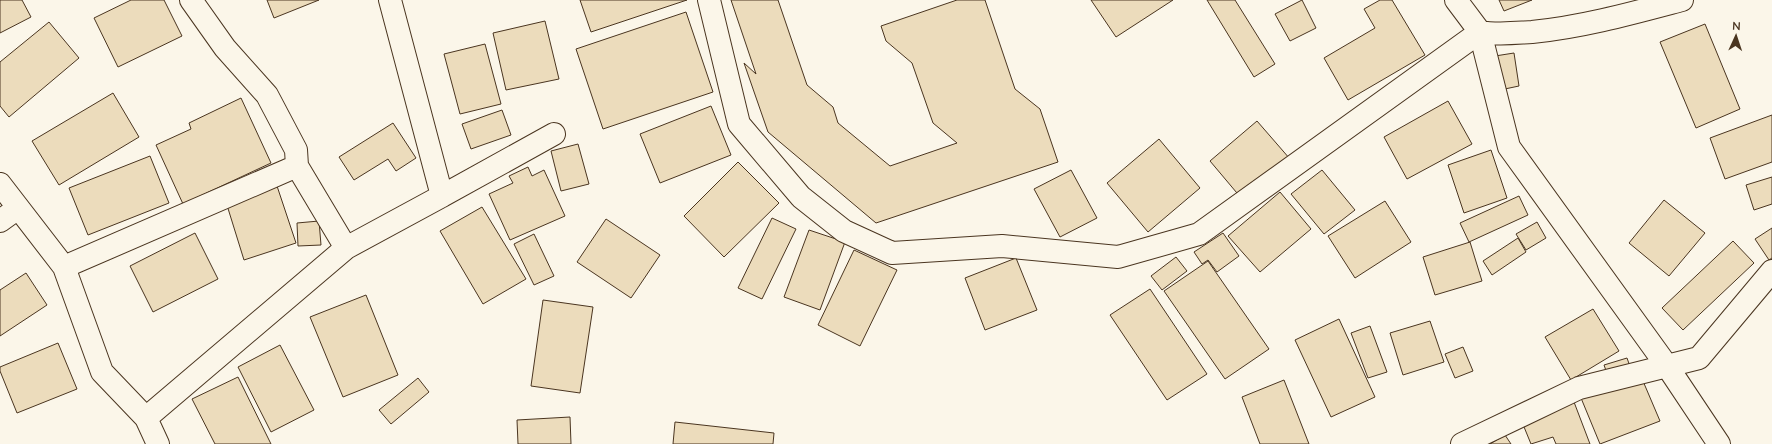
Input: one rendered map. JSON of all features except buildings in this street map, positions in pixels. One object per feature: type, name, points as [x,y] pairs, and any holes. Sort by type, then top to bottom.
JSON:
[{"type":"street","points":[[191,0],[225,48],[267,95],[296,150],[297,166],[346,248]]},
{"type":"street","points":[[390,0],[442,196]]},
{"type":"street","points":[[709,0],[739,124],[801,197],[844,231],[892,253],[1002,246],[1118,257],[1199,234],[1480,32],[1496,35],[1551,30],[1626,15],[1682,0]]},
{"type":"street","points":[[1456,0],[1480,32],[1509,147],[1667,366],[1719,444]]},
{"type":"street","points":[[146,418],[346,248],[554,134]]},
{"type":"street","points":[[64,267],[297,166]]},
{"type":"street","points":[[0,184],[64,267],[102,372],[146,418],[158,444]]},
{"type":"street","points":[[0,221],[18,208]]},
{"type":"street","points":[[1462,444],[1579,388],[1699,358],[1772,271]]}]
